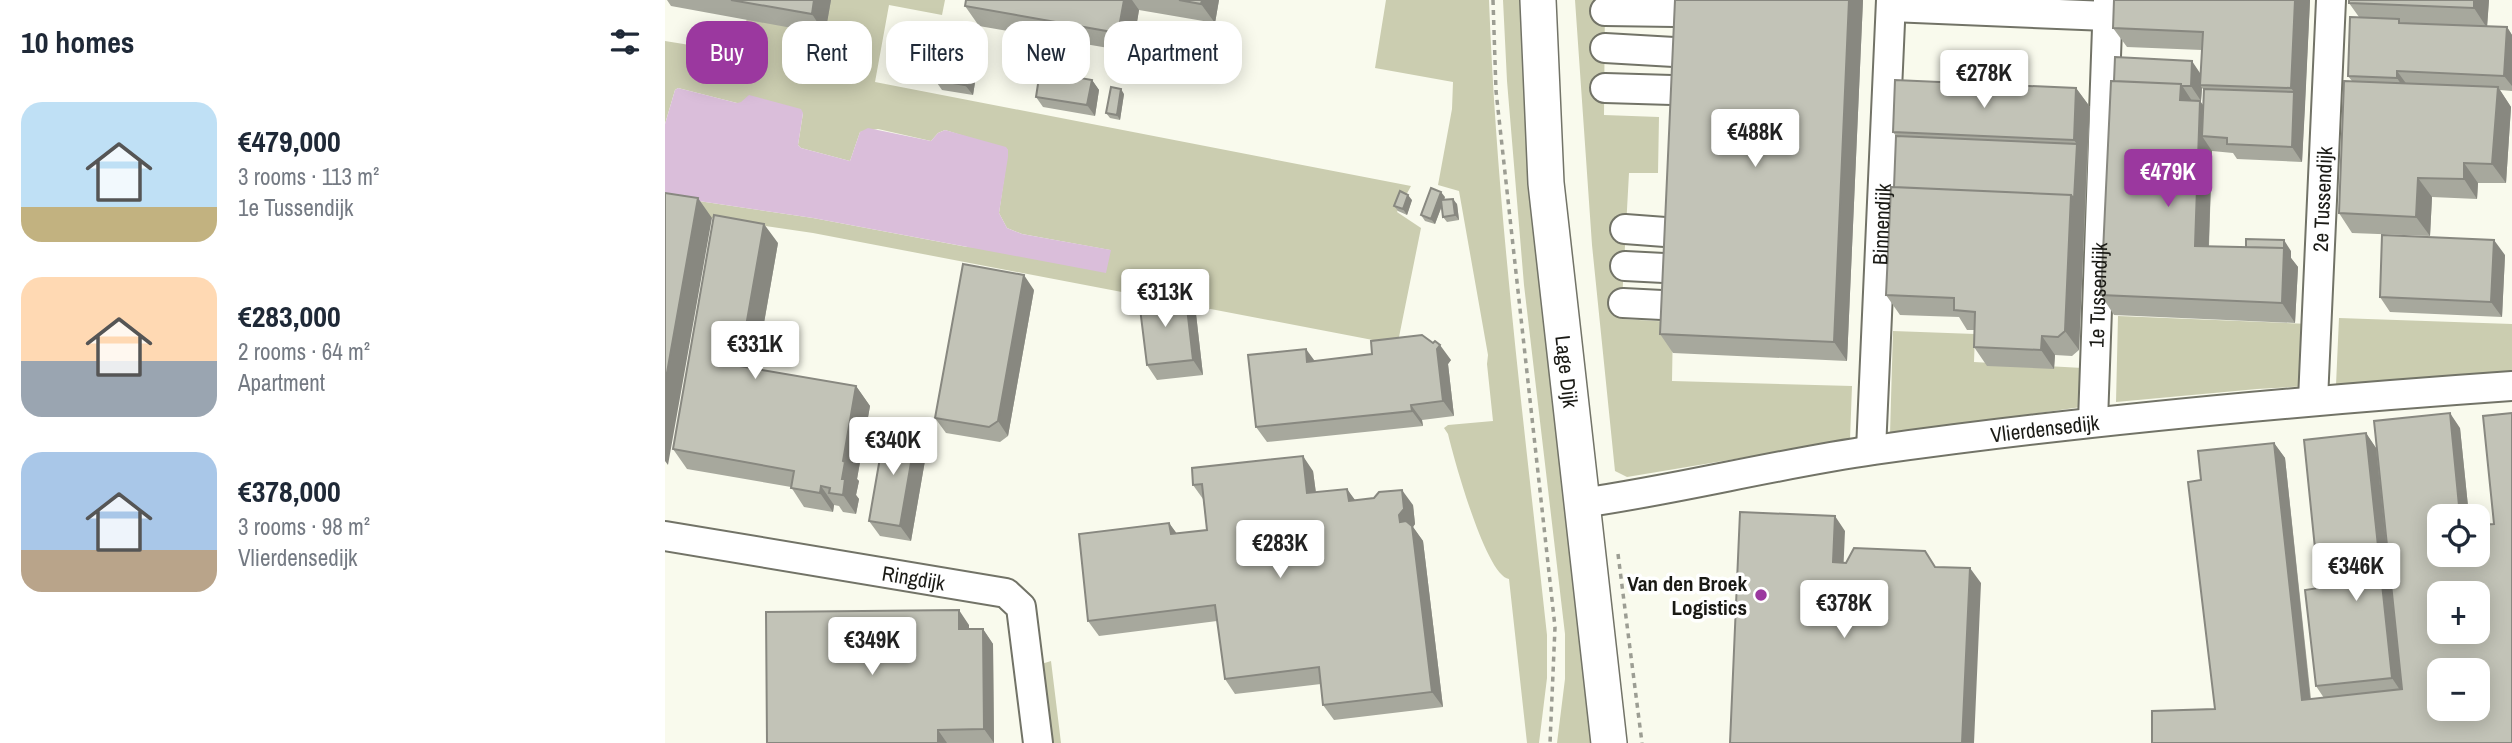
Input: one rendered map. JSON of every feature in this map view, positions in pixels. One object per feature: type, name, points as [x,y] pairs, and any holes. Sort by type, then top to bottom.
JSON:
[{"type":"main road","name":"Lage Dijk","points":[[1538,0],[1546,183],[1609,743]]},
{"type":"street","name":"2e Tussendijk","points":[[2313,400],[2331,0]]},
{"type":"street","points":[[1891,4],[2107,8]]},
{"type":"street","name":"Binnendijk","points":[[1871,450],[1900,84],[1891,4]]},
{"type":"street","points":[[1605,11],[1675,6],[1671,103],[1605,88]]},
{"type":"street","name":"1e Tussendijk","points":[[2093,421],[2090,92],[2107,8]]},
{"type":"street","points":[[1605,48],[1674,52]]},
{"type":"street","points":[[1623,303],[1662,310],[1666,219],[1625,229]]},
{"type":"street","points":[[1625,266],[1664,268]]},
{"type":"street","name":"Vlierdensedijk","points":[[1582,503],[1871,450],[2093,421],[2313,400],[2512,386]]},
{"type":"street","name":"Ringdijk","points":[[665,536],[1006,593],[1021,607],[1038,743]]},
{"type":"path","name":"Lage Dijk","points":[[1493,0],[1496,91],[1555,627],[1550,743]]},
{"type":"green space","points":[[751,0],[945,0],[942,15],[889,5],[875,82],[1411,186],[1397,212],[1421,228],[1399,337],[1378,341],[813,233],[665,211],[665,196],[813,218],[967,247],[1110,250],[1022,234],[1007,228],[999,213],[1008,150],[945,130],[931,141],[878,129],[860,132],[850,161],[798,145],[803,113],[737,103],[678,88],[675,90],[665,124],[665,41],[686,44],[686,84],[768,84],[768,21],[746,21]]},
{"type":"green space","points":[[1386,0],[1489,0],[1505,239],[1547,635],[1547,678],[1539,743],[1527,743],[1509,579],[1500,573],[1481,538],[1444,428],[1448,425],[1493,421],[1488,355],[1459,191],[1438,185],[1452,109],[1453,82],[1375,68]]},
{"type":"green space","points":[[1503,0],[1523,0],[1598,743],[1557,743],[1565,679],[1565,634],[1524,285]]},
{"type":"green space","points":[[1575,0],[1605,0],[1604,115],[1659,117],[1658,173],[1629,173],[1621,319],[1673,322],[1672,381],[1852,386],[1850,440],[1627,477],[1615,471],[1592,245]]},
{"type":"green space","points":[[2118,316],[2309,324],[2307,386],[2116,402]]},
{"type":"green space","points":[[2339,318],[2512,324],[2512,378],[2336,385]]},
{"type":"green space","points":[[1893,331],[1975,334],[1974,362],[2083,368],[2081,407],[1890,434]]},
{"type":"green space","points":[[1051,661],[1061,743],[1044,743],[1035,666]]},
{"type":"shaded area","points":[[678,88],[737,103],[749,95],[801,109],[803,113],[798,145],[850,161],[860,132],[868,128],[931,141],[945,130],[1006,147],[1008,157],[999,213],[1007,228],[1022,234],[1111,250],[1106,273],[813,218],[665,196],[665,124],[675,90]]},
{"type":"building","points":[[731,0],[814,0],[812,14]]},
{"type":"building","points":[[966,0],[1124,0],[1120,21],[1104,21],[1104,31],[1090,28],[1090,21],[1050,21],[965,6]]},
{"type":"building","points":[[1179,0],[1202,0],[1201,4]]},
{"type":"building","points":[[1675,0],[1849,0],[1834,342],[1660,334]]},
{"type":"building","points":[[2114,0],[2295,0],[2291,88],[2200,85],[2203,32],[2113,28]]},
{"type":"building","points":[[2349,0],[2474,0],[2474,8],[2349,3]]},
{"type":"building","points":[[2350,17],[2399,19],[2399,23],[2507,27],[2504,76],[2397,71],[2397,78],[2348,76]]},
{"type":"building","points":[[2115,57],[2192,61],[2191,86],[2114,81]]},
{"type":"building","points":[[1092,80],[1087,105],[1036,97],[1038,84],[1090,84]]},
{"type":"building","points":[[1895,80],[2076,88],[2074,140],[1893,132]]},
{"type":"building","points":[[2111,81],[2181,84],[2180,100],[2200,101],[2195,246],[2284,248],[2282,303],[2101,295]]},
{"type":"building","points":[[2344,81],[2498,87],[2492,164],[2464,163],[2464,179],[2418,178],[2416,217],[2339,213]]},
{"type":"building","points":[[1111,87],[1121,89],[1117,115],[1106,113]]},
{"type":"building","points":[[2204,89],[2294,92],[2292,147],[2227,144],[2227,138],[2202,136]]},
{"type":"building","points":[[1896,136],[2077,144],[2074,199],[2071,195],[1894,187]]},
{"type":"building","points":[[1891,187],[2071,195],[2065,331],[2058,337],[2042,336],[2041,350],[1974,347],[1975,312],[1954,310],[1954,298],[1886,295]]},
{"type":"building","points":[[1431,188],[1441,192],[1431,219],[1421,215]]},
{"type":"building","points":[[1400,191],[1408,195],[1403,209],[1394,206]]},
{"type":"building","points":[[665,193],[698,198],[665,384]]},
{"type":"building","points":[[1453,199],[1455,215],[1443,217],[1441,200]]},
{"type":"building","points":[[714,215],[764,224],[739,366],[856,386],[843,461],[843,495],[829,493],[830,488],[821,486],[820,493],[791,488],[794,471],[673,449]]},
{"type":"building","points":[[2382,235],[2494,240],[2491,302],[2380,297]]},
{"type":"building","points":[[2246,239],[2284,240],[2284,248],[2246,247]]},
{"type":"building","points":[[963,264],[1024,275],[998,421],[989,427],[935,418]]},
{"type":"building","points":[[1138,292],[1186,299],[1193,360],[1147,365]]},
{"type":"building","points":[[1422,335],[1440,345],[1437,349],[1443,401],[1411,405],[1412,411],[1256,427],[1248,355],[1306,349],[1307,362],[1372,354],[1371,341]]},
{"type":"building","points":[[2450,413],[2459,504],[2427,504],[2427,567],[2490,567],[2490,524],[2494,524],[2483,416],[2512,413],[2512,743],[2152,743],[2152,711],[2215,709],[2188,482],[2201,480],[2198,451],[2274,443],[2302,700],[2402,689],[2374,421]]},
{"type":"building","points":[[885,429],[916,434],[900,526],[869,521]]},
{"type":"building","points":[[2366,433],[2392,678],[2316,686],[2305,590],[2319,588],[2304,440]]},
{"type":"building","points":[[1303,456],[1307,493],[1347,489],[1349,501],[1374,498],[1379,492],[1402,490],[1404,509],[1399,515],[1400,522],[1406,521],[1412,526],[1432,692],[1323,705],[1319,667],[1225,679],[1215,605],[1088,621],[1079,534],[1169,523],[1171,534],[1207,530],[1202,484],[1193,485],[1192,468]]},
{"type":"building","points":[[1740,512],[1835,516],[1833,562],[1846,563],[1854,548],[1925,551],[1935,567],[1970,568],[1962,743],[1730,743]]},
{"type":"building","points":[[959,610],[959,629],[983,629],[984,729],[938,730],[938,743],[767,743],[766,612]]},
{"type":"place","name":"Van den Broek Logistics","points":[[1761,595]]}]
